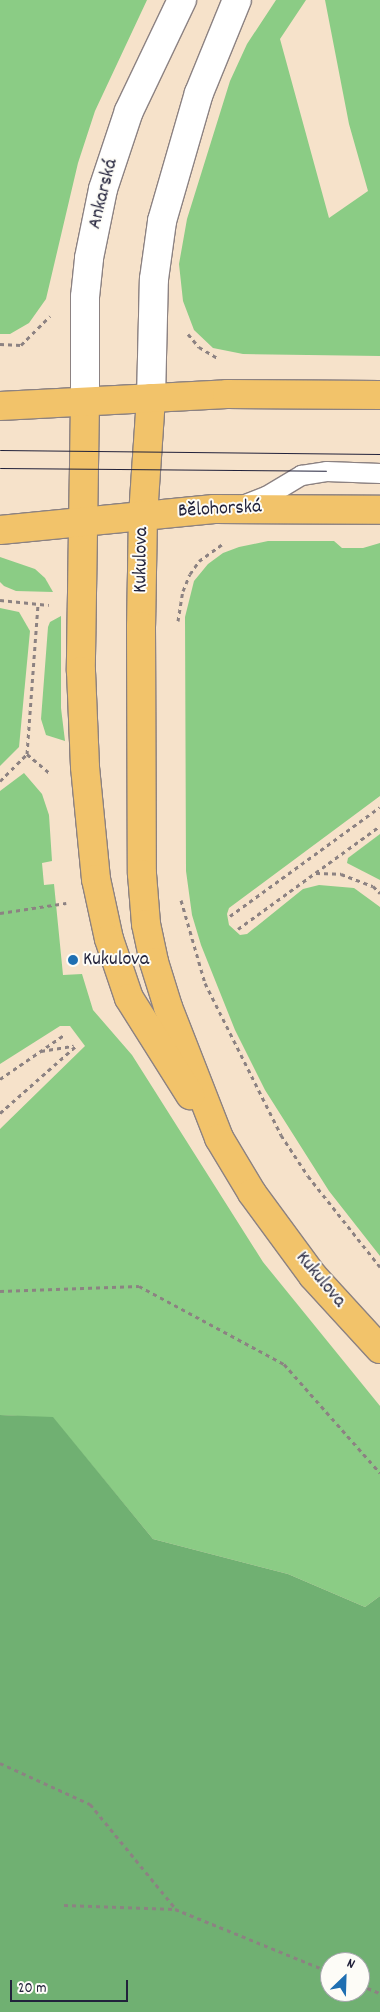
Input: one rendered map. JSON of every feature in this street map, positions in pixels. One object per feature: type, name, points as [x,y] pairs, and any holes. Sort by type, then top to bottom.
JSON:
[{"type":"main road","points":[[0,406],[227,394],[380,395]]},
{"type":"main road","name":"Kukulova","points":[[151,398],[143,514],[142,874],[146,924],[168,1007],[219,1138],[252,1193],[313,1276],[380,1348]]},
{"type":"main road","points":[[85,402],[81,672],[85,767],[101,906],[117,967],[129,998],[219,1138]]},
{"type":"main road","name":"Bělohorská","points":[[0,530],[143,514],[214,509],[380,510]]},
{"type":"street","name":"Ankarská","points":[[85,402],[84,320],[89,258],[101,196],[126,119],[182,0]]},
{"type":"street","points":[[151,398],[154,279],[161,229],[199,93],[237,0]]},
{"type":"lane","points":[[214,509],[249,504],[301,475],[326,471],[380,473]]},
{"type":"path","points":[[0,344],[21,345],[48,319]]},
{"type":"path","name":"Bělohorská","points":[[178,631],[180,604],[186,582],[199,561],[229,542]]},
{"type":"path","points":[[0,600],[38,605],[28,754],[0,781]]},
{"type":"path","points":[[230,916],[380,807]]},
{"type":"path","points":[[238,929],[380,826]]},
{"type":"path","points":[[315,874],[341,874],[373,886],[380,893]]},
{"type":"path","points":[[180,896],[205,983],[281,1136],[308,1176],[380,1267]]},
{"type":"path","points":[[0,913],[68,902]]},
{"type":"path","points":[[0,1079],[64,1035]]},
{"type":"path","points":[[0,1113],[76,1046],[38,1052]]},
{"type":"path","points":[[0,1291],[139,1286],[284,1364],[380,1473]]},
{"type":"path","points":[[0,1763],[90,1804],[175,1909]]},
{"type":"path","points":[[64,1905],[175,1909],[320,1968]]},
{"type":"green space","points":[[0,0],[147,0],[95,111],[78,163],[46,299],[29,323],[10,334],[0,334]]},
{"type":"green space","points":[[276,0],[306,0],[280,39],[329,218],[368,191],[349,124],[325,0],[380,0],[380,356],[243,354],[213,348],[194,330],[183,301],[179,264],[187,219],[230,81],[247,44]]},
{"type":"green space","points":[[268,541],[334,541],[342,548],[363,548],[380,543],[380,796],[229,908],[227,914],[229,925],[240,935],[247,934],[303,889],[319,885],[354,888],[380,907],[380,1256],[329,1191],[265,1090],[235,1030],[201,945],[192,915],[186,871],[185,617],[194,581],[208,564],[223,553],[239,547]]},
{"type":"green space","points":[[0,557],[35,569],[45,578],[53,592],[16,591],[4,586],[0,582]]},
{"type":"green space","points":[[0,608],[19,612],[30,631],[19,747],[0,766]]},
{"type":"green space","points":[[61,616],[61,708],[65,741],[46,735],[41,719],[48,627],[50,622]]},
{"type":"green space","points":[[24,773],[42,794],[49,815],[52,861],[42,863],[44,885],[54,884],[63,975],[82,974],[93,1010],[132,1055],[263,1262],[380,1406],[380,1596],[365,1607],[288,1574],[153,1539],[53,1418],[0,1415],[0,1129],[85,1046],[70,1026],[60,1026],[0,1064],[0,791]]},
{"type":"green space","points":[[380,834],[380,880],[347,863],[348,858]]},
{"type":"green space","points":[[0,1415],[53,1417],[153,1539],[288,1574],[365,1607],[380,1596],[380,2012],[0,2012]]},
{"type":"tram line","points":[[0,450],[380,454]]},
{"type":"tram line","points":[[0,468],[326,471]]},
{"type":"place","name":"Kukulova","points":[[73,960]]}]
